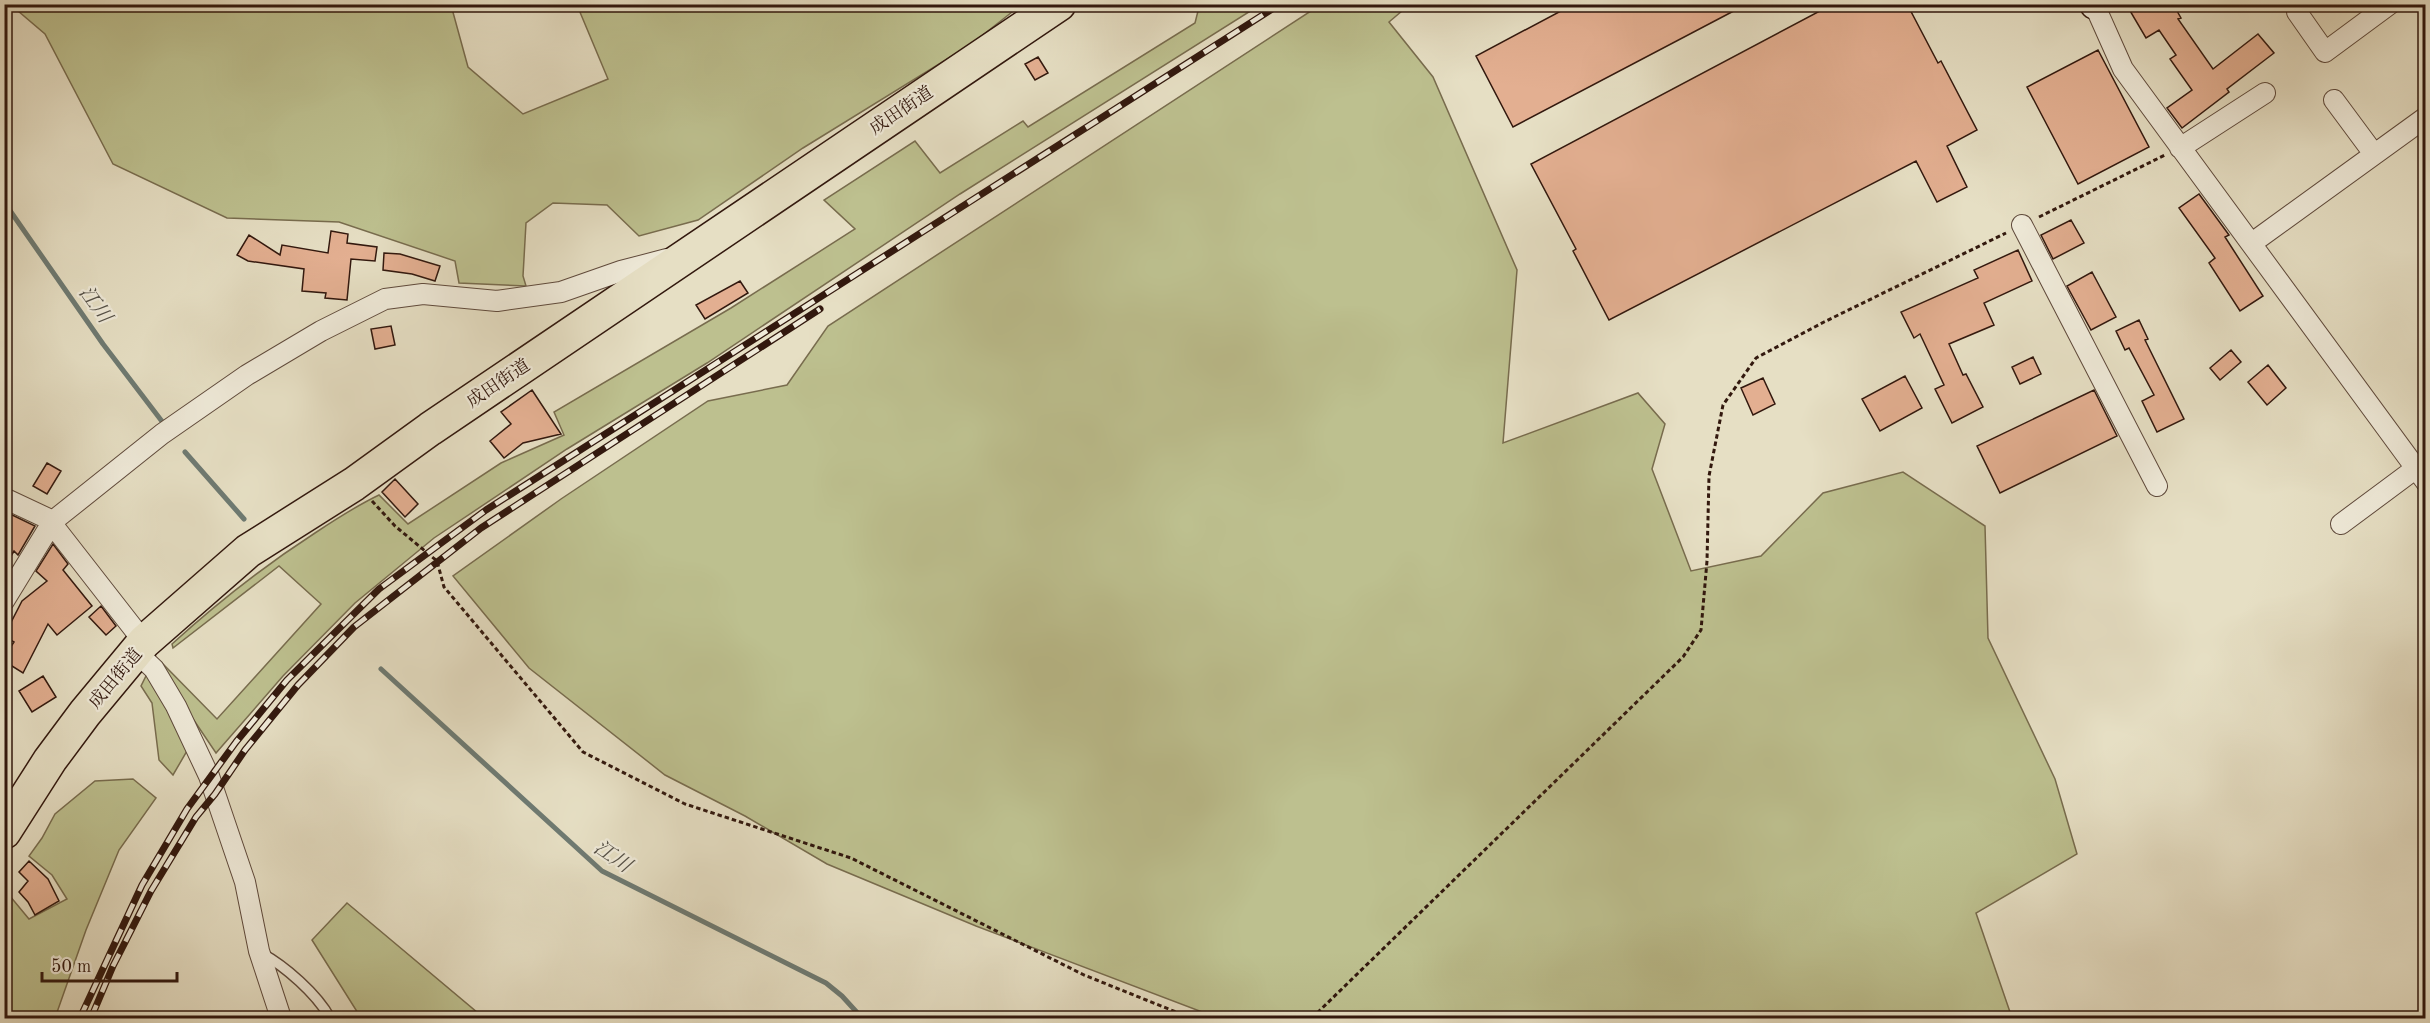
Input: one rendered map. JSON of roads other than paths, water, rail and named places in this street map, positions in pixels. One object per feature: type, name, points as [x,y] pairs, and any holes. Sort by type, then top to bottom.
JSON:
[{"type":"highway","name":"成田街道","points":[[4,832],[50,760],[85,713],[140,647],[248,551],[354,483],[788,185],[1059,4]]},
{"type":"street","points":[[2297,12],[2325,52],[2391,4]]},
{"type":"street","points":[[2095,5],[2123,69],[2422,474],[2341,524]]},
{"type":"street","points":[[2180,148],[2265,93]]},
{"type":"street","points":[[2334,100],[2374,154]]},
{"type":"street","points":[[2252,243],[2426,117]]},
{"type":"street","points":[[2022,225],[2157,486]]},
{"type":"street","points":[[4,601],[53,523],[162,434],[247,375],[321,331],[385,299],[423,294],[497,301],[561,292],[621,271],[692,253]]},
{"type":"street","points":[[4,498],[53,523],[140,647],[176,706],[209,776],[245,882],[259,951],[281,1018]]},
{"type":"lane","points":[[259,951],[276,960],[323,1006],[330,1018]]},
{"type":"waterway","name":"江川","points":[[4,202],[103,344],[164,424]]},
{"type":"waterway","name":"江川","points":[[185,452],[244,519]]},
{"type":"waterway","name":"江川","points":[[381,669],[602,871],[826,983],[842,996],[862,1018]]},
{"type":"railway","points":[[80,1018],[142,885],[187,809],[236,742],[287,680],[379,589],[486,510],[1280,4]]},
{"type":"railway","points":[[91,1018],[113,966],[151,891],[196,817],[245,750],[298,685],[354,627],[481,528],[820,309]]}]
